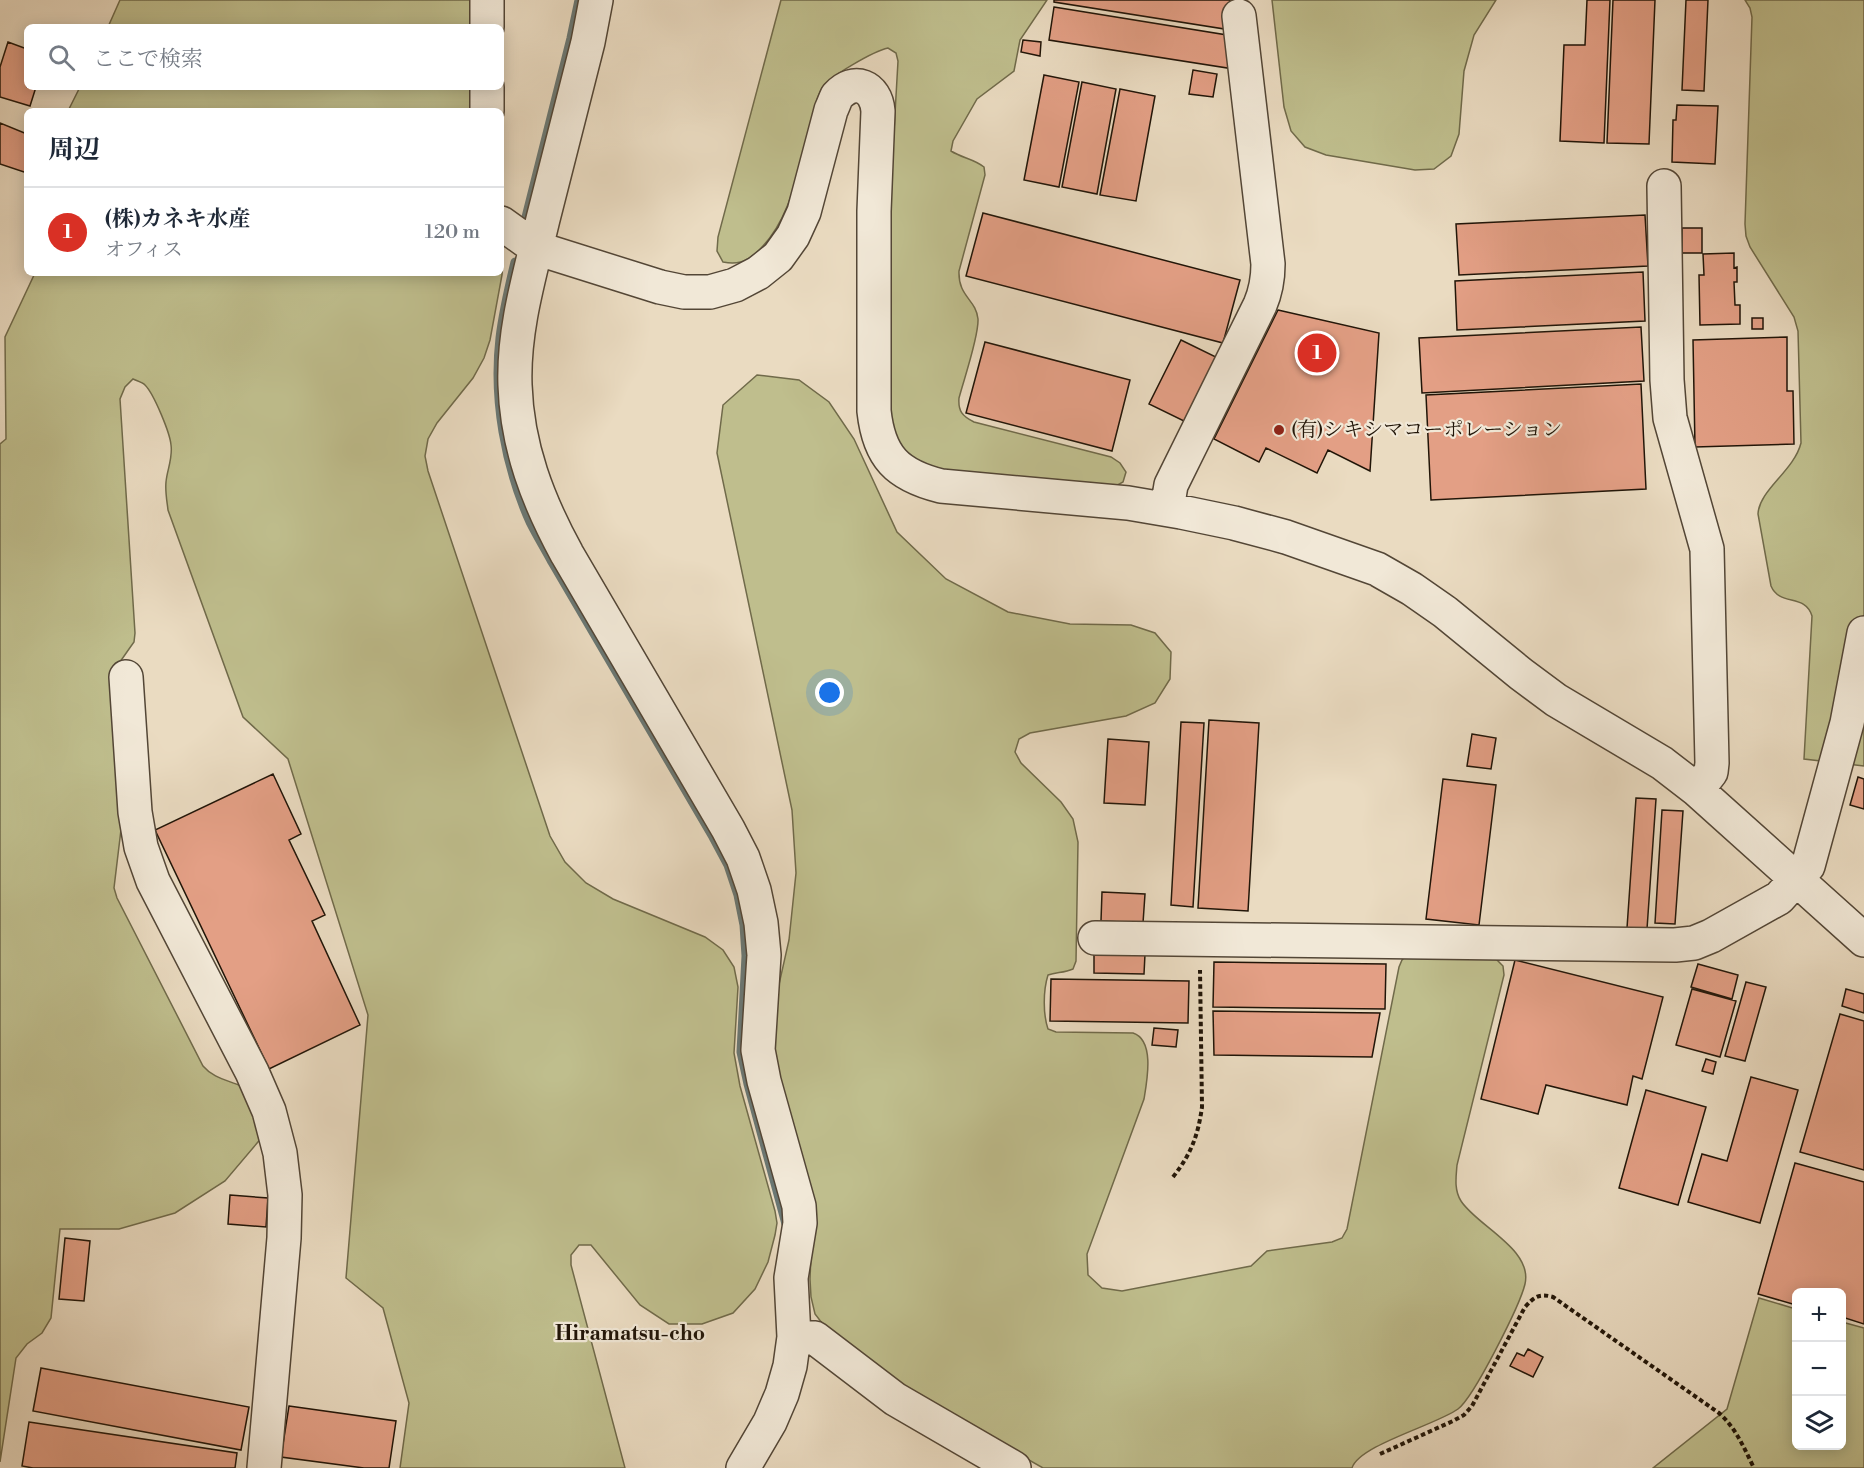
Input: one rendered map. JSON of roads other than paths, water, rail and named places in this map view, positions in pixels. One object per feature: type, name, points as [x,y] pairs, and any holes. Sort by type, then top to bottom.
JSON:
[{"type":"street","points":[[487,0],[487,24]]},
{"type":"street","points":[[596,0],[588,42],[524,297],[517,341],[515,385],[520,430],[530,473],[546,515],[728,829],[743,858],[754,890],[761,922],[764,956],[758,1050],[764,1081],[799,1206],[800,1223],[791,1278],[794,1337],[790,1366],[782,1394],[770,1422],[743,1468]]},
{"type":"street","points":[[1167,509],[1171,485],[1260,305],[1268,278],[1239,16]]},
{"type":"street","points":[[504,226],[536,248],[660,287],[684,292],[710,292],[735,285],[758,273],[778,257],[793,236],[804,212],[831,110],[837,97],[848,88],[861,86],[871,90],[877,99],[878,111],[874,211],[874,411],[876,433],[886,453],[900,470],[920,481],[941,486],[1128,503],[1234,523],[1286,537],[1386,574],[1445,612],[1556,700],[1662,763],[1697,790],[1864,940]]},
{"type":"street","points":[[487,90],[487,108]]},
{"type":"street","points":[[1664,186],[1670,418],[1707,549],[1712,764],[1711,772],[1697,790]]},
{"type":"street","points":[[1095,938],[1676,945],[1694,943],[1779,898],[1808,866],[1847,723],[1864,633]]},
{"type":"street","points":[[126,677],[135,812],[141,847],[153,881],[252,1072],[269,1111],[280,1153],[285,1195],[284,1238],[264,1468]]},
{"type":"street","points":[[794,1337],[815,1338],[895,1400],[1014,1468]]},
{"type":"waterway","points":[[525,221],[579,0]]},
{"type":"waterway","points":[[515,262],[503,319],[498,361],[503,432],[514,478],[521,501],[538,537],[728,865],[738,895],[744,925],[746,956],[741,1052],[786,1224]]},
{"type":"place","name":"(株)カネキ水産","points":[[1317,353]]},
{"type":"place","name":"(有)シキシマコーポレーション","points":[[1279,430]]},
{"type":"district","name":"Hiramatsu-cho","points":[[630,1334]]}]
